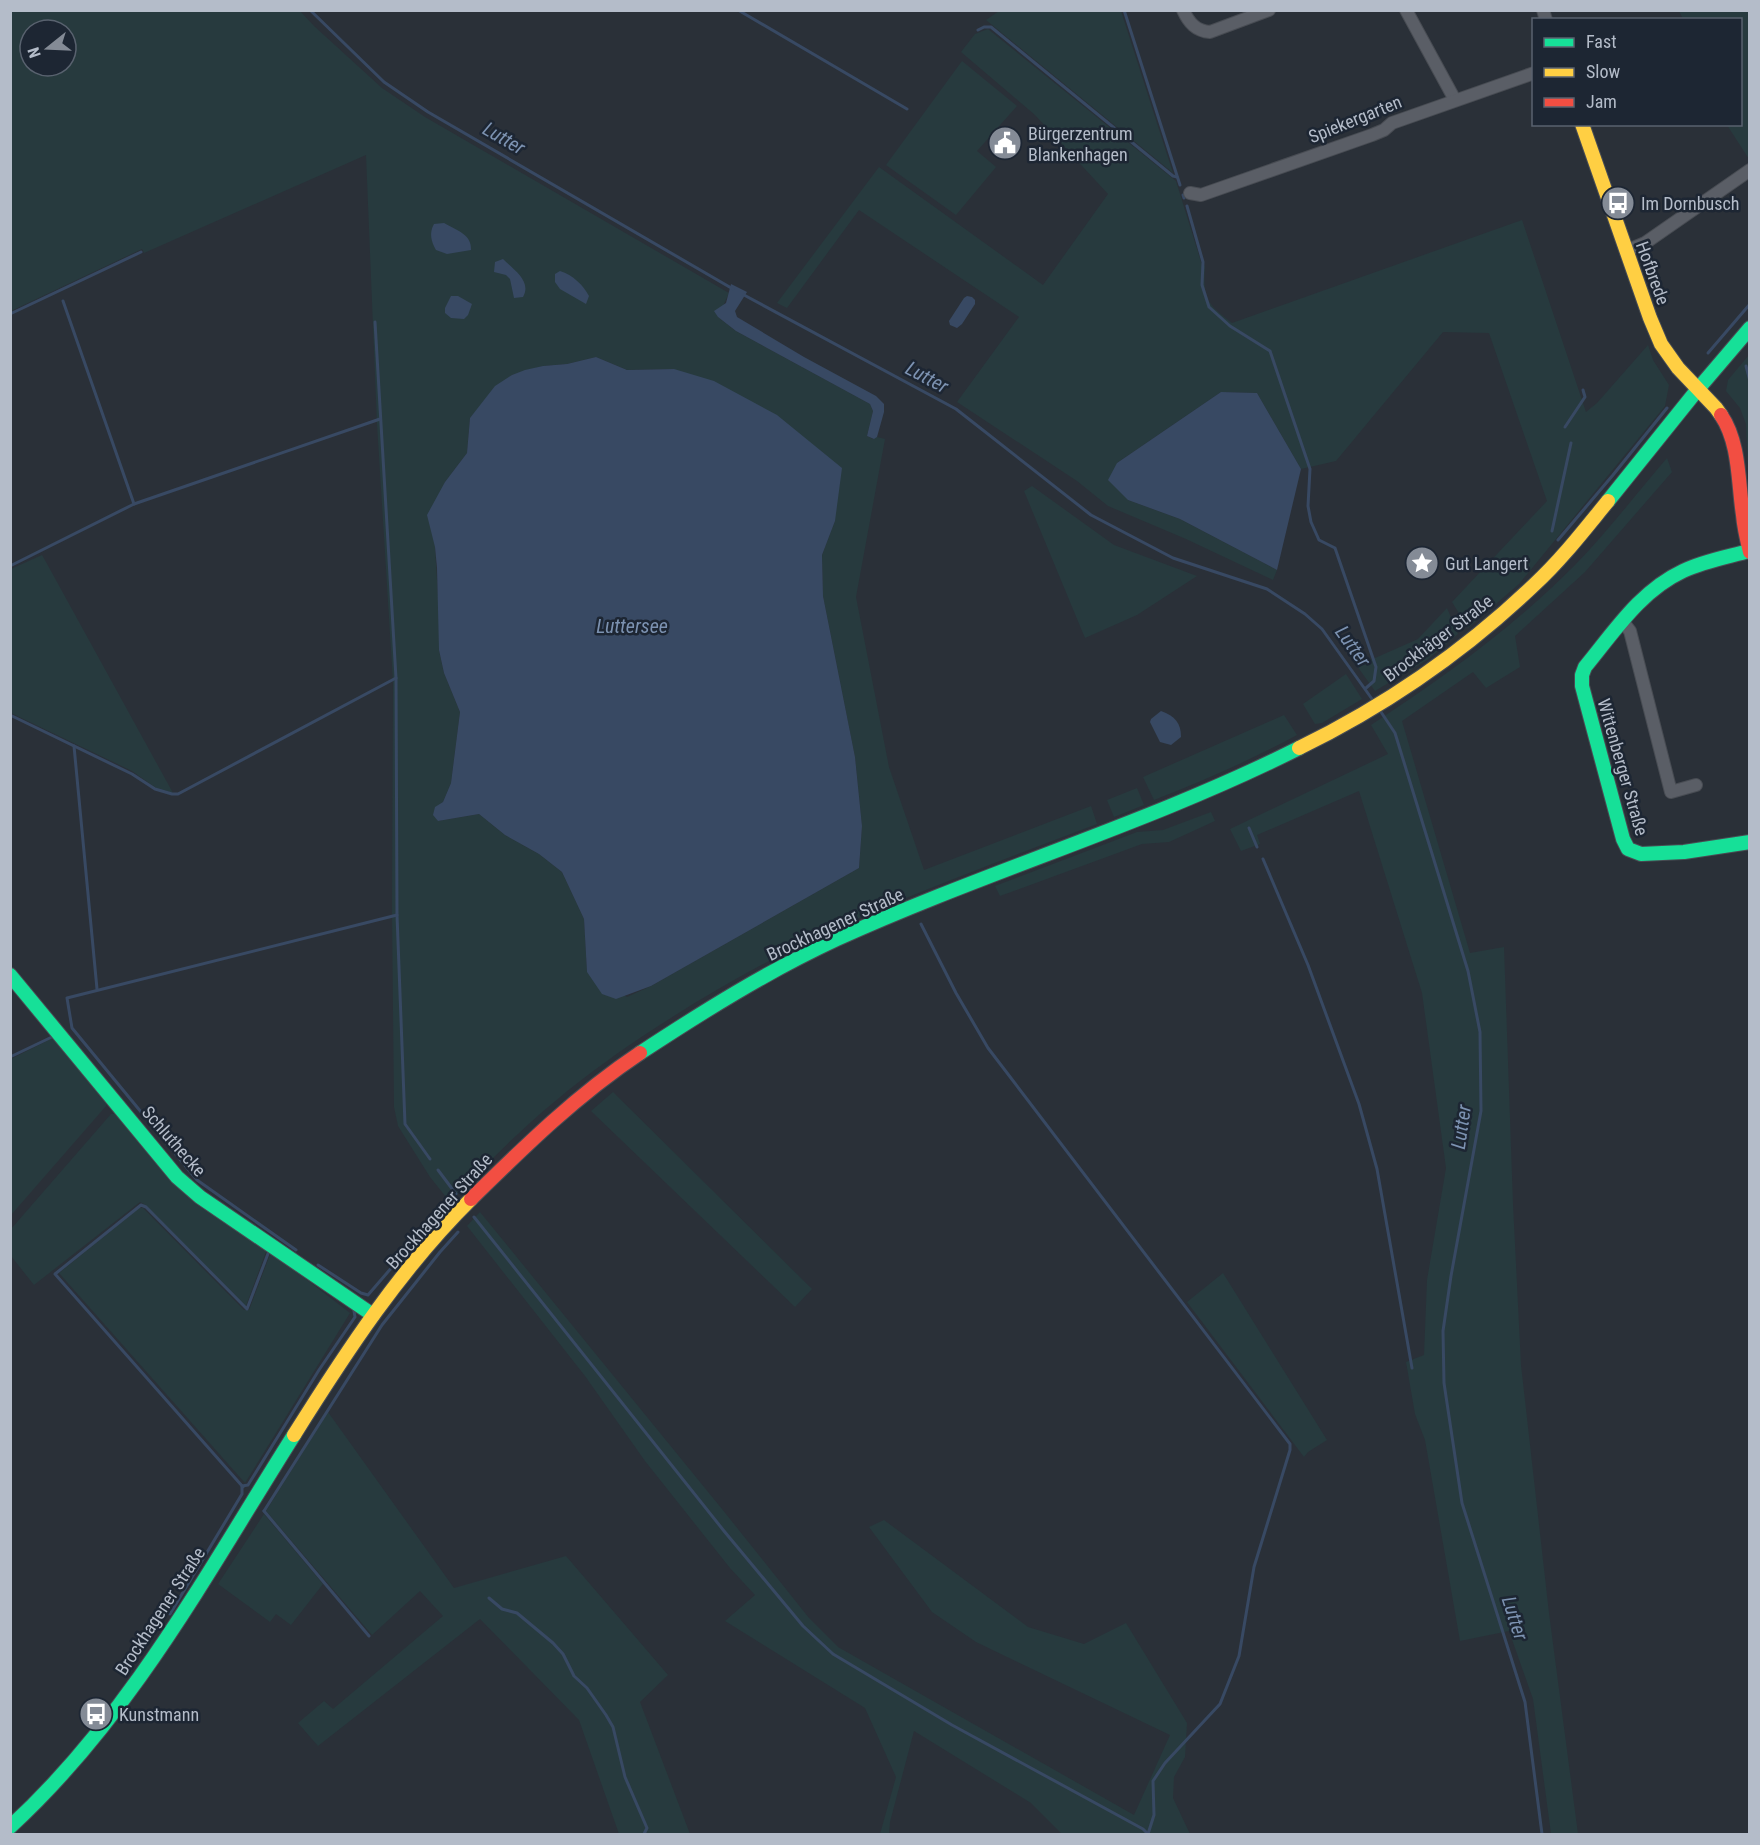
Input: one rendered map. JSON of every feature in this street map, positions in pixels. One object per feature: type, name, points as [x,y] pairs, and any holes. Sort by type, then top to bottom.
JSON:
[{"type":"main road","name":"Hofbrede","points":[[1583,126],[1661,344],[1678,368],[1716,408],[1726,423],[1734,446],[1749,552]]},
{"type":"main road","name":"Brockhäger Straße","points":[[1087,839],[1208,791],[1266,765],[1398,692],[1469,641],[1536,583],[1585,529],[1749,328]]},
{"type":"main road","name":"Wittenberger Straße","points":[[1749,552],[1675,574],[1656,587],[1585,667],[1582,675],[1582,686],[1623,839],[1628,849],[1641,854],[1684,852],[1749,842]]},
{"type":"main road","name":"Brockhagener Straße","points":[[10,1827],[34,1805],[88,1745],[151,1663],[328,1379],[373,1315],[430,1242],[495,1174],[548,1125],[637,1055],[752,982],[836,940],[1087,839]]},
{"type":"main road","name":"Schluthecke","points":[[10,975],[177,1177],[200,1197],[373,1315]]},
{"type":"street","points":[[1183,10],[1190,23],[1200,31],[1210,32],[1269,10]]},
{"type":"street","points":[[1406,10],[1455,100]]},
{"type":"street","name":"Spiekergarten","points":[[1190,193],[1201,195],[1222,188],[1372,135],[1384,130],[1392,123],[1532,73]]},
{"type":"street","points":[[1626,251],[1645,243],[1749,170]]},
{"type":"street","points":[[1623,622],[1630,631],[1671,792],[1696,785]]},
{"type":"green space","points":[[10,11],[300,11],[382,88],[425,117],[729,293],[718,317],[736,331],[870,404],[873,411],[867,436],[873,439],[877,437],[885,439],[856,597],[889,767],[924,870],[1091,806],[1097,824],[933,887],[836,928],[757,967],[705,997],[631,1044],[567,1091],[510,1142],[450,1202],[430,1177],[398,1126],[394,1107],[393,682],[377,424],[366,155],[144,253],[142,249],[11,311]],"holes":[[[596,357],[627,370],[674,369],[835,521],[822,555],[823,596],[855,757],[862,826],[859,868],[651,986],[627,997],[587,972],[584,919],[562,872],[539,854],[505,835],[479,814],[438,821],[435,808],[443,802],[451,783],[460,712],[444,673],[439,650],[440,629],[435,547],[445,482],[467,453],[470,418],[512,375],[543,366],[567,364]]]},
{"type":"green space","points":[[999,11],[1121,11],[1173,173],[986,20]]},
{"type":"green space","points":[[1679,11],[1749,11],[1749,159],[1728,126],[1742,126],[1742,18],[1682,18]]},
{"type":"green space","points":[[988,29],[1176,181],[1202,265],[1205,266],[1205,286],[1208,299],[1232,323],[1522,220],[1586,412],[1597,403],[1648,345],[1653,360],[1669,385],[1665,406],[1519,584],[1468,628],[1452,602],[1547,501],[1489,333],[1443,332],[1336,461],[1301,469],[1257,393],[1221,392],[1117,463],[1128,500],[1180,519],[1277,570],[1273,580],[1186,539],[1108,506],[1077,481],[957,402],[1019,317],[859,210],[787,308],[777,303],[879,167],[1043,285],[1108,194],[1035,115],[961,52],[975,34]]},
{"type":"green space","points":[[962,61],[1017,106],[977,151],[996,167],[956,215],[886,165]]},
{"type":"green space","points":[[1749,355],[1749,499],[1746,424],[1740,408],[1726,391],[1728,380]]},
{"type":"green space","points":[[1667,458],[1672,472],[1585,572],[1515,636],[1520,667],[1486,688],[1473,672],[1402,721],[1470,953],[1504,947],[1521,1365],[1549,1613],[1578,1834],[1551,1834],[1533,1699],[1509,1631],[1460,1641],[1425,1440],[1415,1414],[1406,1362],[1424,1355],[1427,1280],[1446,1168],[1422,993],[1359,791],[1257,835],[1260,844],[1241,851],[1230,829],[1388,754],[1371,725],[1478,650],[1552,588],[1599,539]]},
{"type":"green space","points":[[1032,486],[1114,545],[1197,576],[1137,615],[1085,638],[1024,491]]},
{"type":"green space","points":[[42,555],[173,793],[156,788],[132,771],[11,713],[11,569]]},
{"type":"green space","points":[[1447,608],[1458,634],[1427,660],[1375,691],[1357,666],[1418,639]]},
{"type":"green space","points":[[1346,674],[1362,699],[1322,723],[1315,724],[1303,704]]},
{"type":"green space","points":[[1284,715],[1297,735],[1227,770],[1154,800],[1143,777]]},
{"type":"green space","points":[[1137,788],[1144,805],[1114,817],[1107,800]]},
{"type":"green space","points":[[1211,812],[1215,821],[1169,842],[1142,844],[1000,896],[995,886],[1137,832],[1163,830]]},
{"type":"green space","points":[[55,1037],[106,1100],[106,1106],[11,1215],[11,1059]]},
{"type":"green space","points":[[613,1092],[812,1289],[795,1307],[591,1111]]},
{"type":"green space","points":[[120,1113],[267,1249],[246,1306],[140,1202],[34,1285],[11,1256],[11,1229],[111,1114]]},
{"type":"green space","points":[[139,1208],[143,1208],[244,1310],[249,1310],[271,1252],[350,1313],[245,1483],[59,1273]]},
{"type":"green space","points":[[480,1212],[809,1618],[838,1647],[1134,1815],[1170,1735],[976,1642],[932,1612],[869,1527],[884,1520],[1028,1627],[1084,1644],[1126,1623],[1187,1723],[1185,1757],[1174,1777],[1173,1798],[1190,1834],[1062,1834],[1031,1803],[914,1731],[890,1822],[889,1834],[880,1834],[896,1777],[865,1708],[725,1621],[755,1595],[730,1568],[645,1461],[585,1376],[467,1226]]},
{"type":"green space","points":[[1223,1273],[1327,1440],[1304,1457],[1187,1302]]},
{"type":"green space","points":[[328,1412],[454,1588],[566,1556],[668,1675],[640,1702],[690,1834],[619,1834],[579,1720],[480,1619],[318,1746],[298,1723],[324,1701],[333,1709],[443,1616],[420,1591],[372,1635],[266,1511]]},
{"type":"green space","points":[[264,1514],[323,1584],[291,1625],[276,1614],[270,1622],[218,1584]]},
{"type":"water","points":[[444,223],[466,236],[471,250],[447,254],[436,250],[431,237],[432,227],[434,224]]},
{"type":"water","points":[[503,259],[524,281],[523,297],[514,298],[510,279],[506,275],[494,272],[495,262]]},
{"type":"water","points":[[560,271],[573,278],[584,288],[589,296],[586,304],[560,289],[555,282],[555,274]]},
{"type":"water","points":[[731,284],[747,292],[735,311],[737,317],[876,396],[884,404],[877,437],[874,439],[867,436],[873,411],[870,404],[736,331],[718,317],[714,311],[726,303]]},
{"type":"water","points":[[451,296],[458,296],[472,304],[464,319],[451,318],[445,313]]},
{"type":"water","points":[[967,296],[975,300],[975,304],[962,324],[957,328],[950,325],[949,321]]},
{"type":"water","name":"Luttersee","points":[[596,357],[627,370],[674,369],[714,381],[777,415],[842,468],[835,521],[822,555],[823,596],[855,757],[862,826],[859,868],[651,986],[616,999],[602,994],[587,972],[584,919],[562,872],[539,854],[505,835],[479,814],[438,821],[433,815],[435,807],[443,802],[451,783],[460,712],[444,673],[439,650],[437,568],[435,547],[427,515],[445,482],[467,453],[470,418],[495,386],[525,370]]},
{"type":"water","points":[[1221,392],[1257,393],[1301,469],[1277,570],[1180,519],[1128,500],[1108,480],[1117,463]]},
{"type":"water","points":[[1161,711],[1170,715],[1180,728],[1181,737],[1171,745],[1160,742],[1150,722]]},
{"type":"waterway","name":"Lutter","points":[[310,10],[384,82],[428,112],[733,289]]},
{"type":"waterway","points":[[738,10],[907,109]]},
{"type":"waterway","points":[[1124,10],[1180,185]]},
{"type":"waterway","points":[[978,30],[991,27],[1177,177]]},
{"type":"waterway","points":[[1187,206],[1203,262],[1202,285],[1209,307],[1230,326],[1270,351],[1310,469],[1308,506],[1311,522],[1319,540],[1335,548],[1376,667],[1374,681],[1366,688]]},
{"type":"waterway","points":[[10,314],[141,252]]},
{"type":"waterway","name":"Lutter","points":[[744,295],[956,409],[1091,515],[1173,558],[1267,589],[1305,614],[1322,629],[1372,699]]},
{"type":"waterway","points":[[63,301],[134,504]]},
{"type":"waterway","points":[[1708,353],[1750,304]]},
{"type":"waterway","points":[[375,322],[396,678],[397,915],[405,1124],[430,1159]]},
{"type":"waterway","points":[[1746,366],[1750,381]]},
{"type":"waterway","points":[[1565,427],[1585,397],[1583,390]]},
{"type":"waterway","points":[[1558,540],[1667,408]]},
{"type":"waterway","points":[[10,566],[134,504],[380,419]]},
{"type":"waterway","points":[[1552,531],[1571,443]]},
{"type":"waterway","points":[[10,715],[132,774],[155,789],[178,794],[396,678]]},
{"type":"waterway","name":"Lutter","points":[[1379,709],[1395,733],[1468,971],[1480,1032],[1481,1111],[1443,1331],[1444,1383],[1462,1503],[1525,1702],[1542,1834]]},
{"type":"waterway","points":[[74,746],[97,989]]},
{"type":"waterway","points":[[1249,828],[1257,847]]},
{"type":"waterway","points":[[1263,859],[1308,965],[1359,1104],[1377,1169],[1412,1368]]},
{"type":"waterway","points":[[296,1250],[197,1180],[72,1028],[67,998],[397,915]]},
{"type":"waterway","points":[[921,924],[956,993],[988,1048],[1290,1444],[1254,1567],[1239,1656],[1220,1704],[1165,1763],[1153,1781],[1154,1815],[1148,1834]]},
{"type":"waterway","points":[[10,1057],[54,1036]]},
{"type":"waterway","points":[[438,1170],[456,1194]]},
{"type":"waterway","points":[[243,1487],[55,1274],[141,1205],[146,1207],[247,1309],[269,1251]]},
{"type":"waterway","points":[[318,1265],[361,1293],[368,1295],[443,1208]]},
{"type":"waterway","points":[[474,1217],[724,1531],[803,1626],[833,1654],[952,1725],[1143,1829],[1148,1834]]},
{"type":"waterway","points":[[264,1511],[382,1325],[458,1232]]},
{"type":"waterway","points":[[170,1614],[242,1494],[242,1486],[248,1485],[319,1370],[355,1317],[354,1311]]},
{"type":"waterway","points":[[264,1511],[369,1636]]},
{"type":"waterway","points":[[489,1598],[502,1609],[517,1613],[553,1643],[563,1654],[574,1676],[587,1688],[606,1715],[613,1727],[625,1777],[647,1828],[644,1834]]},
{"type":"traffic: fast","points":[[1608,501],[1750,328]]},
{"type":"traffic: fast","points":[[1749,551],[1683,571],[1654,590],[1629,613],[1585,667],[1582,686],[1623,839],[1628,849],[1641,854],[1684,852],[1750,842]]},
{"type":"traffic: fast","points":[[640,1053],[737,992],[837,939],[894,914],[1185,800],[1299,748]]},
{"type":"traffic: fast","points":[[10,975],[177,1177],[200,1197],[373,1315]]},
{"type":"traffic: fast","points":[[10,1827],[53,1784],[130,1690],[198,1590],[294,1435]]},
{"type":"traffic: slow","points":[[1583,126],[1661,344],[1678,368],[1721,415]]},
{"type":"traffic: slow","points":[[1299,748],[1393,695],[1481,632],[1545,574],[1608,501]]},
{"type":"traffic: slow","points":[[294,1435],[354,1342],[398,1282],[421,1253],[471,1199]]},
{"type":"traffic: jam","points":[[1721,415],[1732,438],[1735,451],[1744,525],[1750,552]]},
{"type":"traffic: jam","points":[[471,1199],[573,1104],[640,1053]]},
{"type":"place","name":"Bürgerzentrum Blankenhagen","points":[[1005,143]]},
{"type":"place","name":"Im Dornbusch","points":[[1618,203]]},
{"type":"place","name":"Gut Langert","points":[[1422,563]]},
{"type":"place","name":"Kunstmann","points":[[96,1714]]}]
